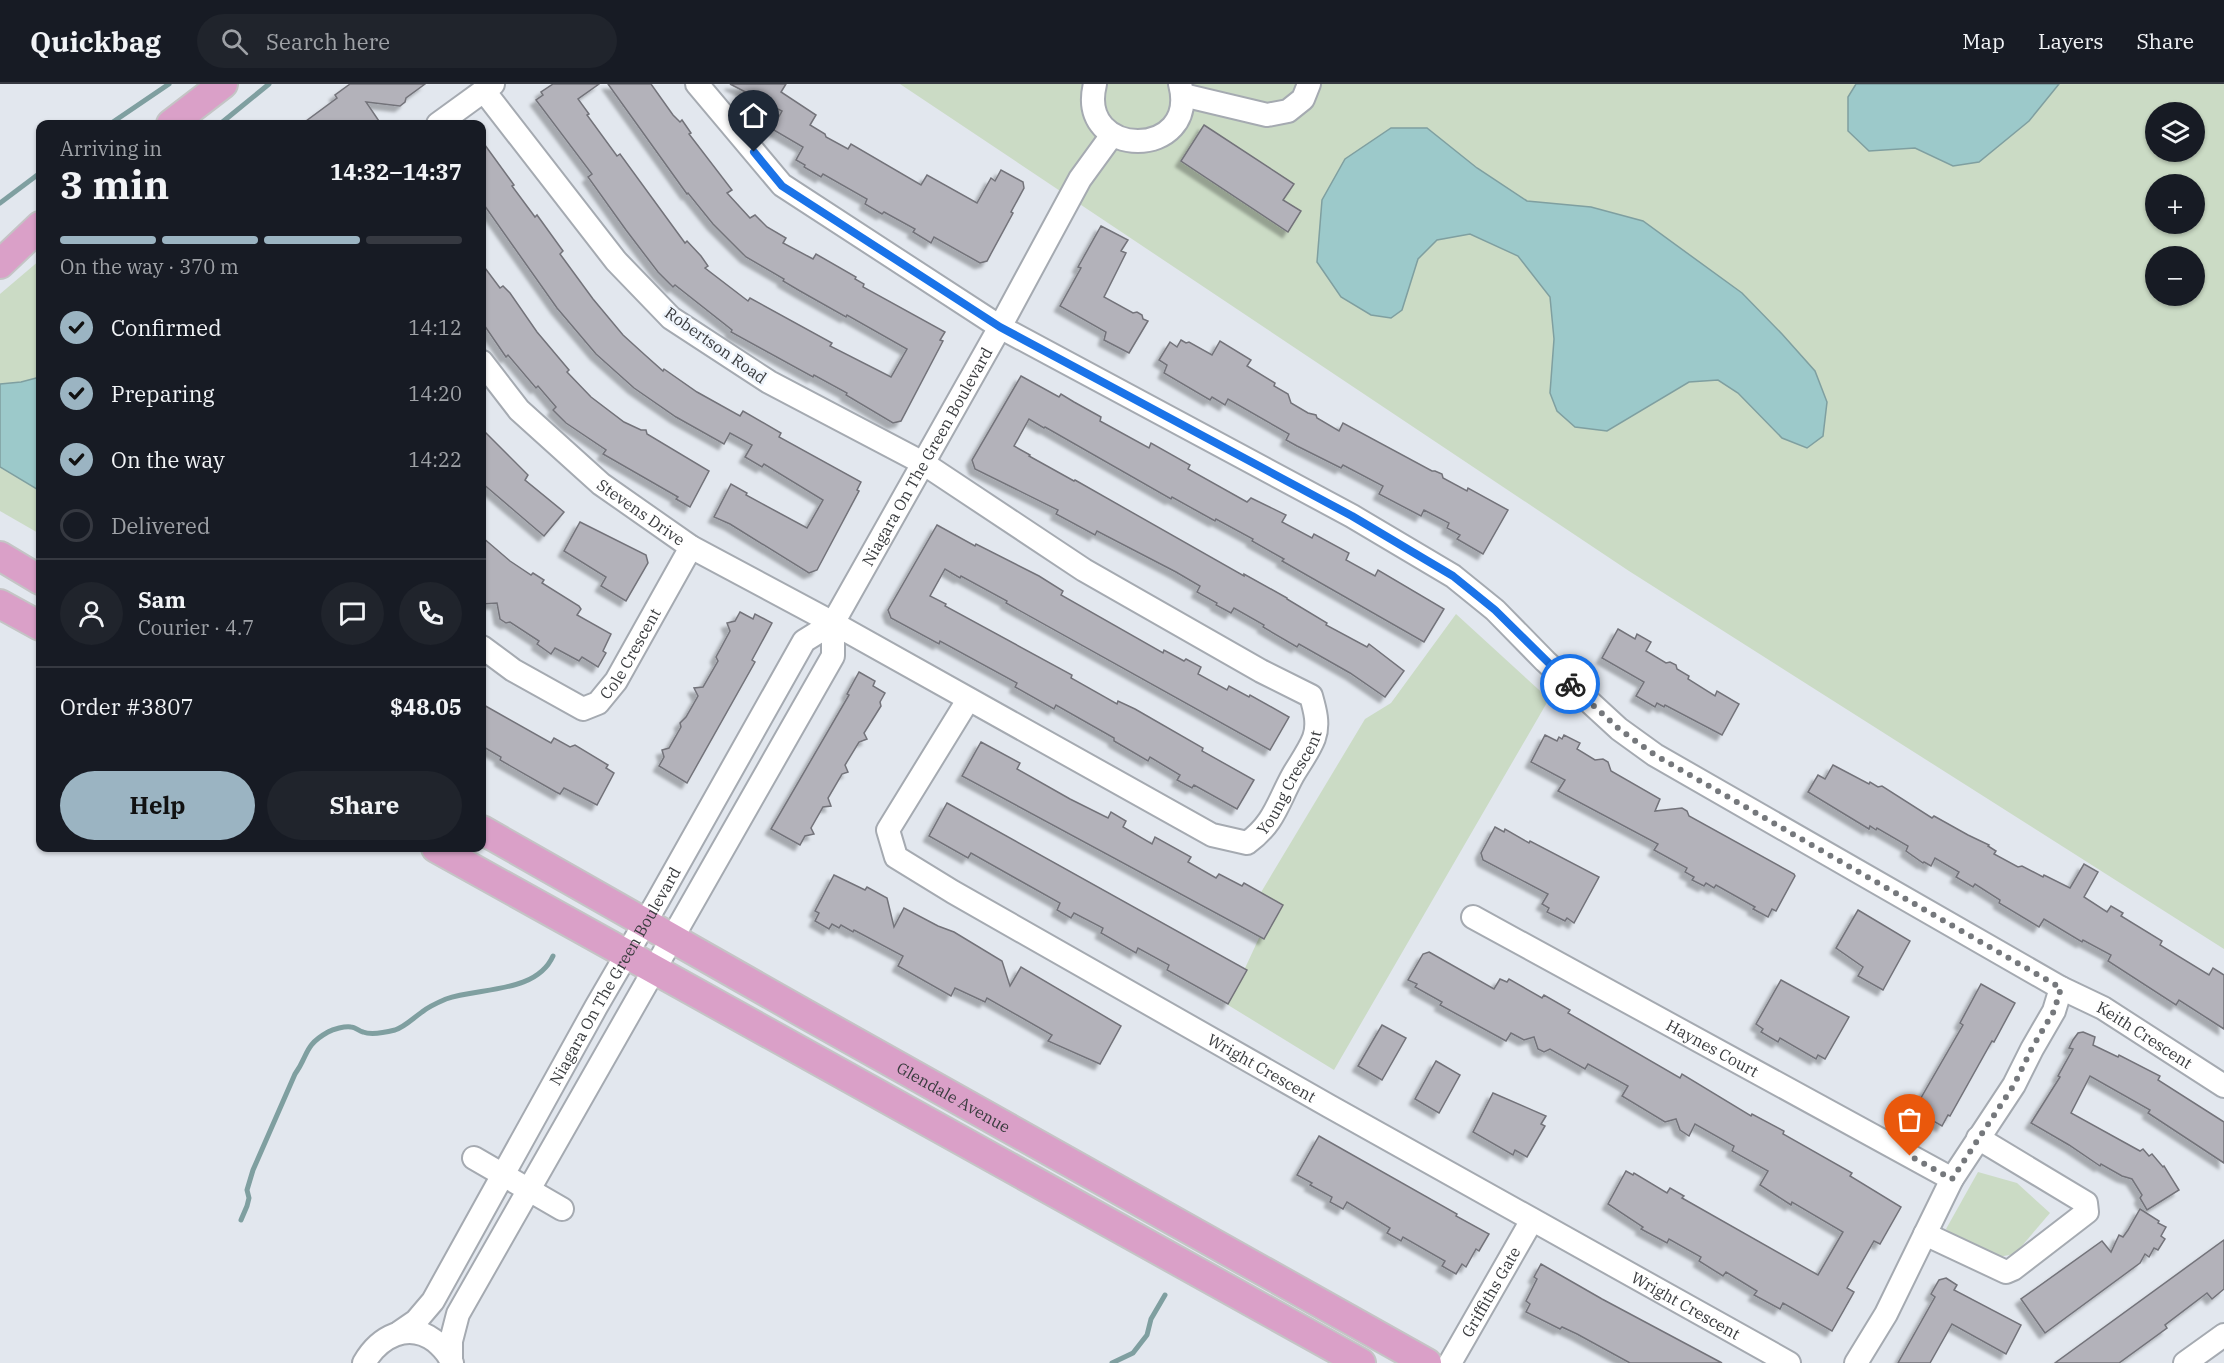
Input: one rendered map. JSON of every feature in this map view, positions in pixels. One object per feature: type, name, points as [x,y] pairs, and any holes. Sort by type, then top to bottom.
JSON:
[{"type":"main road","points":[[176,120],[223,84]]},
{"type":"main road","points":[[0,253],[36,228]]},
{"type":"main road","points":[[0,264],[36,229]]},
{"type":"main road","points":[[0,556],[36,578]]},
{"type":"main road","points":[[0,604],[36,624]]},
{"type":"main road","name":"Glendale Avenue","points":[[486,832],[1427,1363]]},
{"type":"main road","name":"Glendale Avenue","points":[[443,852],[1361,1363]]},
{"type":"street","points":[[697,84],[782,186],[1000,327],[1352,516],[1453,576],[1495,610],[1545,661],[1619,729],[1655,755],[2061,988],[2054,1011],[2014,1085],[1952,1179],[1886,1314],[1856,1363]]},
{"type":"street","points":[[1095,84],[1094,110],[1101,124],[1112,135],[1126,141],[1140,143],[1154,140],[1167,132],[1176,121],[1182,108],[1182,90],[1267,115],[1288,111],[1303,99],[1309,84]]},
{"type":"street","points":[[444,120],[488,88]]},
{"type":"street","name":"Robertson Road","points":[[488,88],[616,261],[671,318],[769,382],[923,463]]},
{"type":"street","name":"Niagara On The Green Boulevard","points":[[451,1361],[451,1341],[458,1314],[832,656],[833,623],[1000,327],[1080,178],[1112,135]]},
{"type":"street","name":"Stevens Drive","points":[[486,367],[519,410],[601,484],[691,547],[833,623]]},
{"type":"street","name":"Young Crescent","points":[[833,623],[1212,836],[1247,843],[1259,835],[1275,816],[1285,789],[1314,737],[1317,714],[1311,696],[1261,671],[1084,570],[923,463]]},
{"type":"street","name":"Cole Crescent","points":[[486,649],[513,670],[584,710],[598,703],[616,681],[691,547]]},
{"type":"street","name":"Niagara On The Green Boulevard","points":[[364,1363],[371,1350],[416,1321],[433,1302],[804,641],[833,623]]},
{"type":"street","name":"Wright Crescent","points":[[968,700],[888,830],[896,857],[953,892],[1319,1101],[1789,1363]]},
{"type":"street","name":"Haynes Court","points":[[1473,917],[1952,1179]]},
{"type":"street","name":"Keith Crescent","points":[[2061,988],[2103,1008],[2224,1086]]},
{"type":"street","points":[[1925,1234],[2006,1272],[2087,1212],[2086,1203],[1978,1138]]},
{"type":"street","points":[[474,1158],[562,1209]]},
{"type":"street","name":"Griffiths Gate","points":[[1450,1363],[1532,1220]]},
{"type":"street","points":[[400,1332],[416,1332],[430,1338],[442,1346],[451,1361]]},
{"type":"street","points":[[2185,1363],[2224,1335]]},
{"type":"green space","points":[[900,84],[2224,84],[2224,949],[1629,571]]},
{"type":"green space","points":[[36,263],[36,532],[0,511],[0,294]]},
{"type":"green space","points":[[1456,614],[1549,699],[1334,1070],[1228,1005],[1271,912],[1260,894],[1365,719],[1391,703]]},
{"type":"green space","points":[[1978,1172],[2017,1183],[2050,1213],[2015,1254],[1987,1259],[1946,1229]]},
{"type":"water","points":[[1856,84],[2059,84],[2029,121],[1979,162],[1953,166],[1915,148],[1869,151],[1848,131],[1848,97]]},
{"type":"water","points":[[1391,128],[1427,128],[1477,168],[1527,201],[1591,207],[1643,221],[1742,293],[1815,371],[1827,402],[1823,436],[1807,448],[1782,438],[1738,393],[1718,380],[1689,382],[1607,431],[1575,427],[1557,411],[1550,393],[1554,339],[1550,297],[1518,256],[1470,234],[1437,240],[1418,259],[1402,310],[1391,318],[1371,315],[1341,297],[1317,262],[1322,200],[1345,159]]},
{"type":"water","points":[[36,378],[36,489],[0,467],[0,384]]},
{"type":"building","points":[[350,84],[425,84],[406,98],[400,106],[366,102],[378,120],[307,120],[337,98],[335,95]]},
{"type":"building","points":[[553,84],[599,84],[578,99],[589,114],[587,115],[617,156],[620,154],[685,243],[687,241],[701,256],[708,266],[705,268],[748,301],[750,298],[832,343],[830,346],[891,377],[907,349],[800,291],[746,257],[687,194],[608,84],[651,84],[673,115],[680,122],[682,120],[691,133],[689,134],[732,190],[727,193],[750,218],[755,215],[767,227],[786,238],[783,243],[813,259],[816,254],[856,277],[855,279],[864,284],[863,287],[945,332],[940,340],[943,341],[901,421],[893,423],[846,395],[847,393],[731,332],[732,330],[675,285],[673,287],[658,272],[626,230],[588,177],[592,174],[536,100],[543,95],[541,92]]},
{"type":"building","points":[[730,84],[786,84],[781,92],[816,115],[810,125],[826,137],[848,149],[851,144],[921,185],[927,175],[977,203],[991,178],[995,181],[1001,170],[1023,182],[1024,188],[1011,212],[1013,213],[987,261],[980,263],[934,237],[931,243],[913,232],[915,229],[865,204],[867,199],[823,174],[821,177],[804,167],[805,165],[796,160],[803,147],[772,129],[782,111]]},
{"type":"building","points":[[1204,125],[1294,184],[1283,200],[1301,211],[1288,232],[1181,161]]},
{"type":"building","points":[[486,146],[514,185],[512,186],[563,251],[560,254],[593,299],[623,335],[645,355],[663,371],[664,369],[697,392],[740,416],[743,411],[781,433],[779,437],[861,482],[857,490],[859,491],[817,570],[809,573],[730,524],[714,517],[731,484],[747,493],[746,495],[807,528],[823,500],[764,464],[762,467],[745,457],[752,445],[730,433],[724,444],[676,417],[634,388],[596,354],[557,308],[486,208]]},
{"type":"building","points":[[1101,226],[1128,240],[1121,251],[1126,253],[1104,297],[1133,313],[1137,312],[1148,321],[1129,353],[1104,340],[1106,332],[1060,306]]},
{"type":"building","points":[[486,269],[500,288],[503,286],[510,293],[537,332],[569,370],[567,372],[591,397],[624,422],[646,430],[647,434],[709,471],[690,507],[676,499],[678,497],[603,454],[606,450],[566,423],[553,410],[556,407],[538,386],[536,388],[508,355],[506,357],[486,328]]},
{"type":"building","points":[[1181,340],[1212,355],[1220,341],[1251,360],[1247,366],[1275,383],[1274,386],[1288,394],[1291,403],[1308,413],[1316,415],[1317,418],[1339,431],[1343,423],[1432,471],[1442,474],[1443,478],[1467,491],[1468,488],[1508,510],[1483,554],[1457,539],[1460,535],[1447,528],[1449,523],[1424,510],[1421,516],[1379,494],[1383,486],[1343,465],[1341,468],[1286,440],[1289,434],[1228,399],[1225,405],[1212,397],[1210,400],[1164,373],[1167,365],[1159,360],[1170,342],[1177,347]]},
{"type":"building","points":[[1021,376],[1059,397],[1061,394],[1101,417],[1100,421],[1149,448],[1151,443],[1190,465],[1188,469],[1247,502],[1251,498],[1286,515],[1282,522],[1312,538],[1314,534],[1349,553],[1346,560],[1375,576],[1378,570],[1444,609],[1424,642],[1282,561],[1284,559],[1252,541],[1253,539],[1172,497],[1171,499],[1029,419],[1014,446],[1287,598],[1327,623],[1326,625],[1367,647],[1369,644],[1404,671],[1385,697],[1350,673],[1299,644],[1297,647],[1234,608],[1231,613],[1216,605],[1217,603],[1197,592],[1200,586],[1176,572],[1097,531],[1095,535],[1056,514],[1058,510],[975,469],[972,460]]},
{"type":"building","points":[[486,433],[528,475],[525,480],[564,512],[544,536],[486,486]]},
{"type":"building","points":[[580,522],[646,555],[648,563],[626,601],[601,586],[606,577],[564,551]]},
{"type":"building","points":[[937,525],[1039,576],[1063,591],[1061,595],[1163,653],[1164,650],[1201,667],[1198,674],[1227,690],[1229,686],[1249,697],[1250,695],[1289,717],[1270,750],[1006,603],[1007,601],[945,569],[930,596],[1072,675],[1071,678],[1117,704],[1118,701],[1135,709],[1254,780],[1237,809],[1194,785],[1192,788],[1177,780],[1180,775],[1150,757],[1148,761],[1114,741],[1114,738],[1056,705],[1054,709],[1015,687],[1017,683],[940,641],[939,644],[891,618],[888,610]]},
{"type":"building","points":[[486,540],[510,561],[531,575],[533,573],[544,580],[542,583],[579,606],[581,609],[577,615],[611,634],[603,651],[606,653],[598,667],[582,657],[579,661],[555,648],[551,654],[537,644],[539,641],[510,622],[506,623],[500,619],[497,603],[486,604]]},
{"type":"building","points":[[740,612],[753,619],[755,614],[772,623],[752,660],[755,662],[687,783],[659,766],[664,757],[662,750],[669,748],[681,727],[680,723],[698,696],[694,688],[703,687],[718,661],[716,657],[730,631],[727,623],[735,621]]},
{"type":"building","points":[[1618,629],[1635,639],[1637,634],[1651,642],[1646,651],[1666,663],[1676,665],[1677,669],[1689,676],[1688,679],[1715,696],[1717,691],[1739,704],[1722,735],[1665,705],[1664,707],[1657,703],[1655,707],[1636,696],[1644,682],[1602,658]]},
{"type":"building","points":[[859,672],[875,681],[873,686],[885,693],[880,702],[881,706],[864,733],[867,739],[859,742],[845,765],[848,772],[842,774],[828,798],[831,806],[823,807],[811,828],[814,834],[805,836],[800,845],[771,829],[849,695],[847,694]]},
{"type":"building","points":[[486,706],[551,743],[554,738],[570,747],[575,745],[608,765],[606,768],[614,773],[597,805],[564,788],[560,794],[556,792],[500,760],[501,757],[486,748]]},
{"type":"building","points":[[1545,735],[1557,741],[1564,735],[1580,743],[1577,749],[1595,760],[1603,759],[1608,762],[1611,771],[1660,799],[1655,811],[1682,808],[1689,816],[1794,874],[1776,911],[1772,909],[1768,917],[1716,885],[1714,888],[1706,883],[1704,886],[1692,880],[1694,877],[1685,872],[1687,868],[1654,850],[1658,844],[1558,791],[1565,780],[1531,762]]},
{"type":"building","points":[[981,742],[1020,763],[1017,769],[1070,799],[1108,818],[1111,812],[1126,821],[1123,827],[1152,844],[1155,837],[1191,857],[1188,862],[1216,878],[1219,874],[1242,886],[1244,883],[1283,905],[1264,939],[962,776]]},
{"type":"building","points":[[1833,765],[1869,784],[1870,782],[1878,787],[1882,786],[1932,818],[1934,816],[1989,845],[1996,851],[1994,854],[2018,867],[2022,866],[2070,888],[2084,864],[2098,872],[2084,897],[2107,912],[2111,906],[2123,913],[2121,916],[2162,941],[2160,945],[2209,975],[2213,968],[2224,975],[2224,1029],[2179,1000],[2176,1005],[2108,961],[2111,955],[2083,940],[2082,942],[2044,919],[2039,927],[1999,903],[2000,900],[1975,884],[1973,887],[1956,877],[1959,872],[1935,858],[1931,866],[1923,863],[1906,851],[1908,846],[1877,828],[1876,830],[1870,826],[1869,829],[1808,792],[1818,775],[1825,779]]},
{"type":"building","points":[[947,803],[1247,970],[1228,1004],[1167,970],[1169,965],[1138,948],[1136,953],[1101,933],[1103,928],[1074,913],[1071,918],[1057,910],[1060,903],[971,853],[968,858],[929,836]]},
{"type":"building","points":[[1495,827],[1504,832],[1505,829],[1529,843],[1530,841],[1599,877],[1574,923],[1567,918],[1565,921],[1547,912],[1549,908],[1542,904],[1548,894],[1483,860],[1481,853]]},
{"type":"building","points":[[834,875],[865,890],[867,887],[887,898],[894,927],[904,908],[954,932],[1002,961],[1010,986],[1021,967],[1121,1026],[1100,1064],[1048,1041],[1052,1035],[987,998],[985,1002],[955,988],[951,996],[898,966],[903,956],[854,930],[853,932],[841,925],[839,928],[832,924],[829,929],[815,921],[819,913],[815,911]]},
{"type":"building","points":[[1858,910],[1910,941],[1883,990],[1858,976],[1863,967],[1836,948]]},
{"type":"building","points":[[1429,952],[1494,989],[1500,979],[1507,982],[1509,979],[1542,998],[1544,995],[1570,1010],[1568,1013],[1680,1078],[1682,1074],[1751,1116],[1752,1114],[1784,1131],[1783,1134],[1852,1173],[1850,1176],[1901,1207],[1880,1244],[1874,1241],[1847,1288],[1854,1292],[1832,1331],[1783,1303],[1780,1309],[1754,1295],[1757,1291],[1726,1272],[1723,1276],[1699,1261],[1701,1257],[1669,1239],[1667,1243],[1641,1229],[1643,1227],[1608,1204],[1626,1171],[1633,1175],[1634,1173],[1667,1193],[1670,1188],[1684,1196],[1682,1198],[1818,1275],[1843,1232],[1792,1202],[1791,1205],[1760,1185],[1768,1171],[1732,1151],[1734,1146],[1695,1124],[1689,1136],[1680,1130],[1676,1119],[1665,1122],[1622,1096],[1628,1086],[1588,1064],[1585,1069],[1550,1049],[1544,1052],[1538,1049],[1534,1037],[1524,1040],[1511,1033],[1506,1041],[1440,1005],[1442,1002],[1415,987],[1417,984],[1408,980],[1423,954]]},
{"type":"building","points":[[1781,980],[1849,1017],[1825,1059],[1818,1055],[1816,1059],[1780,1038],[1778,1042],[1761,1032],[1763,1029],[1756,1024]]},
{"type":"building","points":[[1981,984],[2015,1003],[1994,1042],[1992,1041],[1950,1116],[1948,1115],[1942,1126],[1914,1110],[1963,1025],[1960,1023]]},
{"type":"building","points":[[1382,1025],[1406,1038],[1382,1080],[1358,1066]]},
{"type":"building","points":[[2083,1032],[2095,1037],[2093,1045],[2118,1057],[2119,1055],[2160,1076],[2158,1080],[2224,1122],[2224,1163],[2148,1113],[2150,1110],[2090,1076],[2071,1113],[2140,1151],[2143,1149],[2149,1156],[2152,1154],[2164,1166],[2179,1190],[2147,1210],[2140,1198],[2142,1195],[2132,1179],[2101,1164],[2100,1166],[2031,1123],[2060,1077],[2058,1076],[2073,1049],[2069,1048],[2073,1040],[2078,1033]]},
{"type":"building","points":[[1436,1061],[1460,1075],[1439,1113],[1415,1099]]},
{"type":"building","points":[[1493,1093],[1546,1116],[1541,1124],[1545,1126],[1527,1157],[1515,1150],[1513,1155],[1473,1132]]},
{"type":"building","points":[[1319,1136],[1489,1234],[1479,1251],[1476,1249],[1466,1267],[1462,1264],[1456,1274],[1442,1266],[1445,1261],[1403,1237],[1401,1241],[1387,1233],[1390,1228],[1347,1202],[1343,1209],[1330,1202],[1332,1197],[1297,1175]]},
{"type":"building","points":[[2140,1209],[2166,1227],[2161,1236],[2165,1239],[2158,1250],[2154,1248],[2149,1257],[2145,1254],[2140,1263],[2045,1333],[2021,1299],[2102,1241],[2111,1252],[2119,1235],[2123,1237]]},
{"type":"building","points":[[2224,1240],[2224,1289],[2212,1299],[2207,1293],[2165,1325],[2167,1328],[2119,1363],[2055,1363]]},
{"type":"building","points":[[1541,1264],[1722,1363],[1630,1363],[1577,1334],[1562,1327],[1560,1329],[1526,1312],[1530,1304],[1526,1301],[1537,1279],[1534,1277]]},
{"type":"building","points":[[1946,1278],[1957,1285],[1954,1290],[2021,1325],[2006,1354],[1952,1324],[1930,1363],[1898,1363],[1935,1297],[1931,1294],[1939,1280]]},
{"type":"waterway","points":[[116,120],[169,84]]},
{"type":"waterway","points":[[225,120],[269,84]]},
{"type":"waterway","points":[[0,203],[36,176]]},
{"type":"waterway","points":[[241,1220],[249,1198],[247,1190],[253,1170],[295,1074],[314,1042],[328,1032],[342,1027],[352,1027],[370,1033],[395,1030],[427,1008],[446,999],[505,987],[534,977],[545,968],[553,956]]},
{"type":"waterway","points":[[1112,1363],[1133,1353],[1147,1335],[1151,1319],[1165,1295]]},
{"type":"way so far","points":[[1570,684],[1619,729],[1655,755],[2061,988],[2054,1011],[2014,1085],[1952,1179],[1910,1156]]},
{"type":"route","points":[[754,152],[782,186],[1000,327],[1352,516],[1453,576],[1495,610],[1570,684]]}]
